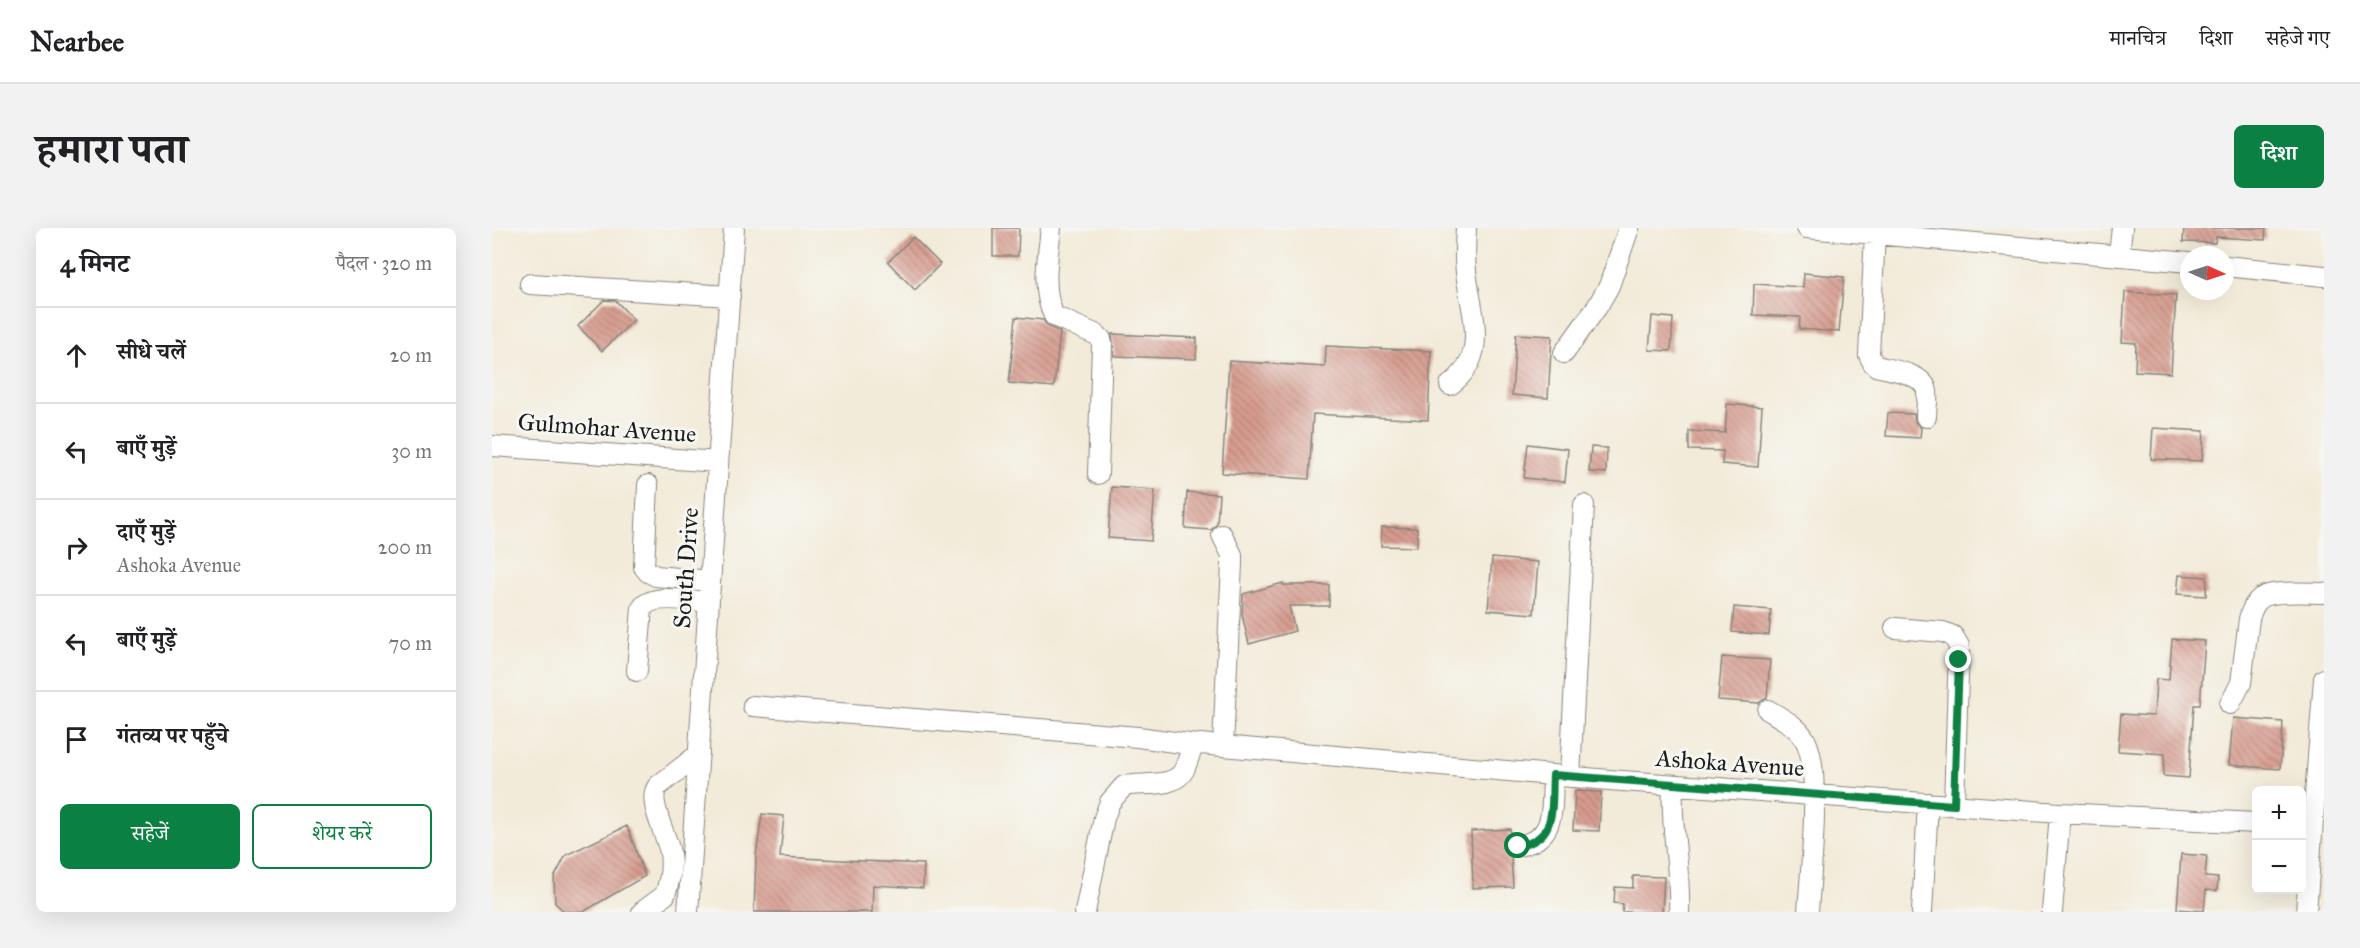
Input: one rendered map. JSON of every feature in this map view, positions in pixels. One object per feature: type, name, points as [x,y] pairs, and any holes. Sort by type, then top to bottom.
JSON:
[{"type":"street","name":"South Drive","points":[[688,912],[734,228]]},
{"type":"street","points":[[1051,228],[1047,282],[1048,304],[1054,316],[1097,335],[1101,339],[1098,474]]},
{"type":"street","points":[[1450,385],[1467,370],[1476,336],[1467,277],[1466,228]]},
{"type":"street","points":[[1564,353],[1609,286],[1629,228]]},
{"type":"street","points":[[1807,228],[1875,233],[1988,235],[2180,261]]},
{"type":"street","points":[[2119,254],[2122,228]]},
{"type":"street","points":[[1875,233],[1869,356],[1876,366],[1920,379],[1927,392],[1926,417]]},
{"type":"street","points":[[2234,267],[2324,276]]},
{"type":"street","points":[[530,284],[730,296]]},
{"type":"street","name":"Gulmohar Avenue","points":[[492,446],[718,462]]},
{"type":"street","points":[[648,485],[644,567],[656,576],[710,580]]},
{"type":"street","points":[[1518,846],[1536,841],[1545,833],[1562,776],[1584,505]]},
{"type":"street","points":[[1222,535],[1232,555],[1223,745]]},
{"type":"street","points":[[2230,704],[2241,682],[2249,619],[2259,598],[2268,595],[2324,593]]},
{"type":"street","points":[[637,671],[642,608],[645,603],[657,599],[709,602]]},
{"type":"street","points":[[1895,628],[1943,632],[1953,636],[1959,646],[1954,805]]},
{"type":"street","points":[[2306,912],[2307,826],[2324,679]]},
{"type":"street","name":"Ashoka Avenue","points":[[753,706],[1138,737],[1198,745],[1223,745],[1673,785],[2060,813],[2252,823]]},
{"type":"street","points":[[1768,710],[1798,730],[1806,740],[1810,755],[1815,795],[1808,912]]},
{"type":"street","points":[[1085,912],[1110,802],[1124,786],[1161,783],[1177,778],[1184,770],[1190,753],[1198,745]]},
{"type":"street","points":[[642,912],[665,894],[670,874],[670,852],[654,804],[653,793],[658,786],[699,754]]},
{"type":"street","points":[[1673,785],[1671,820],[1679,876],[1679,912]]},
{"type":"street","points":[[1922,912],[1928,803]]},
{"type":"street","points":[[2052,912],[2060,813]]},
{"type":"building","points":[[993,228],[1019,228],[1018,256],[993,256]]},
{"type":"building","points":[[2184,228],[2266,228],[2265,240],[2216,237],[2215,243],[2183,242]]},
{"type":"building","points":[[913,237],[940,264],[915,290],[888,262]]},
{"type":"building","points":[[1804,273],[1844,277],[1839,332],[1799,329],[1800,317],[1753,315],[1754,284],[1803,287]]},
{"type":"building","points":[[2125,292],[2176,295],[2171,373],[2135,371],[2136,343],[2122,342]]},
{"type":"building","points":[[604,300],[616,301],[634,320],[602,351],[578,326]]},
{"type":"building","points":[[1652,316],[1673,318],[1671,351],[1649,350]]},
{"type":"building","points":[[1016,317],[1043,320],[1049,327],[1060,332],[1054,387],[1009,383]]},
{"type":"building","points":[[1112,334],[1197,338],[1196,359],[1114,356]]},
{"type":"building","points":[[1516,334],[1552,336],[1548,398],[1512,395]]},
{"type":"building","points":[[1326,346],[1431,351],[1428,420],[1313,414],[1309,479],[1222,473],[1229,361],[1325,367]]},
{"type":"building","points":[[1727,404],[1762,407],[1758,467],[1722,464],[1723,451],[1689,450],[1689,431],[1725,433]]},
{"type":"building","points":[[1888,413],[1914,414],[1915,422],[1921,428],[1920,438],[1886,436]]},
{"type":"building","points":[[2153,428],[2204,431],[2202,461],[2151,459]]},
{"type":"building","points":[[1528,444],[1568,449],[1565,482],[1524,478]]},
{"type":"building","points":[[1591,447],[1607,448],[1606,473],[1589,472]]},
{"type":"building","points":[[1112,487],[1155,490],[1151,541],[1108,538]]},
{"type":"building","points":[[1187,492],[1219,494],[1217,524],[1211,530],[1185,528]]},
{"type":"building","points":[[1382,527],[1417,528],[1417,547],[1381,546]]},
{"type":"building","points":[[1492,558],[1538,562],[1534,614],[1488,610]]},
{"type":"building","points":[[2179,575],[2207,577],[2206,596],[2177,594]]},
{"type":"building","points":[[1283,583],[1283,585],[1329,585],[1329,606],[1289,606],[1295,631],[1249,644],[1242,615],[1243,594]]},
{"type":"building","points":[[1734,607],[1771,610],[1769,635],[1732,632]]},
{"type":"building","points":[[2172,639],[2205,641],[2200,705],[2194,705],[2189,778],[2163,776],[2165,754],[2118,751],[2121,714],[2154,716],[2156,679],[2169,680]]},
{"type":"building","points":[[1722,657],[1770,660],[1767,698],[1759,703],[1718,700]]},
{"type":"building","points":[[2233,718],[2283,722],[2280,769],[2229,765]]},
{"type":"building","points":[[1575,791],[1601,792],[1599,831],[1573,830]]},
{"type":"building","points":[[762,814],[784,816],[780,857],[924,864],[923,888],[873,885],[872,912],[754,912],[756,856]]},
{"type":"building","points":[[627,826],[645,876],[583,912],[565,912],[555,903],[554,878],[566,855]]},
{"type":"building","points":[[1510,829],[1511,837],[1506,849],[1511,856],[1513,887],[1473,888],[1471,831]]},
{"type":"building","points":[[2181,854],[2207,856],[2205,877],[2218,878],[2217,891],[2206,890],[2204,911],[2177,909]]},
{"type":"building","points":[[1633,876],[1664,877],[1662,912],[1622,912],[1623,904],[1614,903],[1615,887],[1633,888]]},
{"type":"route","points":[[1518,846],[1536,841],[1545,833],[1551,814],[1553,775],[1954,805],[1959,660]]}]
